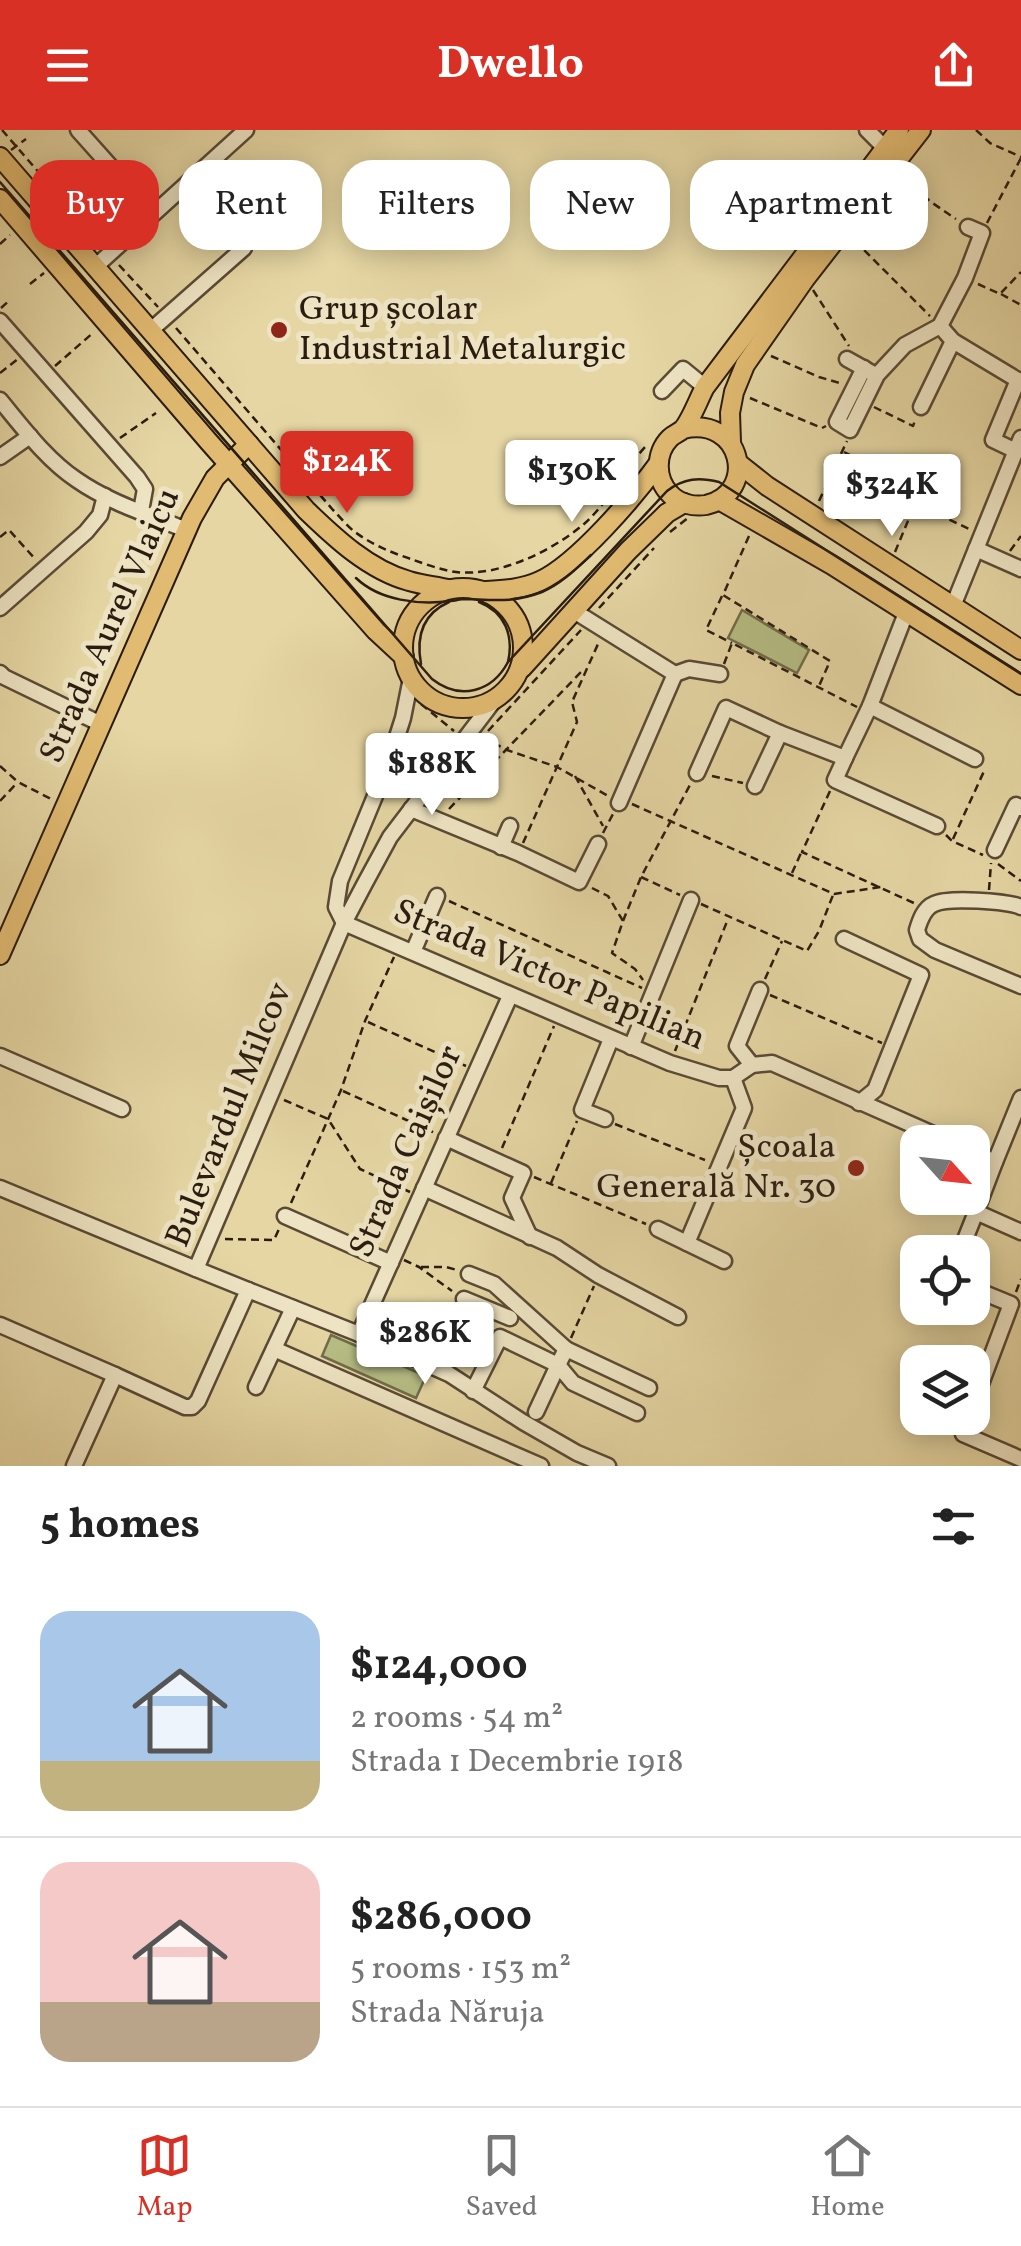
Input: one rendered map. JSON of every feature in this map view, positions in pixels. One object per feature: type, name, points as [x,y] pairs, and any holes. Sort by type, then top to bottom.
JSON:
[{"type":"main road","points":[[891,158],[899,130]]},
{"type":"main road","points":[[891,158],[921,130]]},
{"type":"main road","points":[[0,157],[102,260],[151,330],[306,510],[368,562],[405,580],[448,589],[514,589],[541,580],[565,565],[658,464],[666,443],[683,429],[705,387],[807,250]]},
{"type":"main road","points":[[0,199],[228,464],[376,631],[404,657]]},
{"type":"main road","points":[[658,464],[667,491],[684,503],[708,504],[720,500],[730,490],[738,464],[731,442],[730,412],[744,365],[827,250]]},
{"type":"main road","points":[[683,429],[709,427],[731,442]]},
{"type":"main road","name":"Strada Aurel Vlaicu","points":[[1,949],[186,530],[215,478],[250,444]]},
{"type":"main road","points":[[738,464],[1021,650]]},
{"type":"main road","points":[[720,500],[1021,685]]},
{"type":"main road","points":[[448,589],[424,602],[414,614],[406,628],[404,657],[412,678],[430,698],[456,708],[484,704],[508,688],[518,672],[654,526],[684,503]]},
{"type":"main road","points":[[486,591],[502,602],[518,622],[524,648],[518,672]]},
{"type":"street","points":[[78,130],[105,160]]},
{"type":"street","points":[[159,209],[246,130]]},
{"type":"street","points":[[867,130],[891,158]]},
{"type":"street","points":[[843,426],[854,388],[904,345],[940,326],[964,278],[975,230]]},
{"type":"street","points":[[102,260],[113,250]]},
{"type":"street","points":[[151,330],[242,250]]},
{"type":"street","points":[[0,320],[145,489],[141,511]]},
{"type":"street","points":[[940,326],[953,341],[1020,381],[992,440],[1018,445],[954,606]]},
{"type":"street","points":[[920,407],[953,341]]},
{"type":"street","points":[[847,359],[870,372]]},
{"type":"street","points":[[662,391],[683,369],[705,387]]},
{"type":"street","points":[[843,426],[863,402],[870,372]]},
{"type":"street","points":[[0,400],[70,475],[105,496],[186,530]]},
{"type":"street","points":[[0,457],[30,436]]},
{"type":"street","points":[[0,608],[86,532],[100,514],[105,496]]},
{"type":"street","points":[[979,542],[1014,564]]},
{"type":"street","points":[[574,611],[675,674]]},
{"type":"street","points":[[906,613],[836,780],[937,826]]},
{"type":"street","points":[[620,801],[675,674],[689,669],[720,674]]},
{"type":"street","points":[[1,677],[101,724]]},
{"type":"street","name":"Bulevardul Milcov","points":[[344,923],[336,907],[340,881],[389,762],[412,678]]},
{"type":"street","name":"Bulevardul Milcov","points":[[496,698],[390,838],[344,923],[196,1269],[449,1374],[577,1453],[608,1466]]},
{"type":"street","points":[[697,772],[726,708],[845,758]]},
{"type":"street","points":[[869,709],[976,759]]},
{"type":"street","points":[[755,786],[780,733]]},
{"type":"street","points":[[993,854],[1016,805],[1021,808]]},
{"type":"street","points":[[411,808],[580,882],[598,844]]},
{"type":"street","points":[[500,847],[510,826]]},
{"type":"street","points":[[406,950],[437,896]]},
{"type":"street","points":[[632,1047],[692,900]]},
{"type":"street","points":[[1021,907],[988,901],[934,903],[926,910],[917,930],[927,945],[1021,986]]},
{"type":"street","name":"Strada Victor Papilian","points":[[344,923],[670,1063],[719,1078],[733,1078],[752,1064]]},
{"type":"street","points":[[844,939],[920,975],[876,1090],[859,1103]]},
{"type":"street","points":[[760,990],[737,1046],[752,1064],[772,1064],[911,1125]]},
{"type":"street","name":"Strada Caișilor","points":[[360,1334],[510,996]]},
{"type":"street","points":[[605,1120],[582,1110],[611,1038]]},
{"type":"street","points":[[0,1056],[122,1109]]},
{"type":"street","points":[[687,1243],[744,1108],[733,1078]]},
{"type":"street","points":[[990,1175],[1021,1098]]},
{"type":"street","points":[[446,1138],[523,1173],[512,1198],[530,1237]]},
{"type":"street","points":[[990,1160],[995,1162]]},
{"type":"street","points":[[0,1188],[196,1269]]},
{"type":"street","points":[[422,1193],[557,1248],[598,1275],[678,1317]]},
{"type":"street","points":[[983,1215],[1021,1232]]},
{"type":"street","points":[[285,1216],[392,1259]]},
{"type":"street","points":[[658,1229],[724,1261]]},
{"type":"street","points":[[469,1274],[494,1284],[514,1311],[566,1349],[649,1388]]},
{"type":"street","points":[[0,1325],[185,1407],[198,1401],[248,1290]]},
{"type":"street","points":[[990,1295],[1011,1304],[990,1360]]},
{"type":"street","points":[[464,1299],[514,1311]]},
{"type":"street","points":[[256,1387],[293,1308]]},
{"type":"street","points":[[473,1390],[514,1311]]},
{"type":"street","points":[[500,1337],[558,1365],[573,1383],[637,1412]]},
{"type":"street","points":[[274,1349],[541,1466]]},
{"type":"street","points":[[536,1412],[566,1349]]},
{"type":"street","points":[[74,1466],[114,1375]]},
{"type":"street","points":[[965,1435],[1021,1458]]},
{"type":"path","points":[[2,130],[102,260],[166,317],[333,510],[357,534],[394,554],[458,572],[486,570],[536,556],[587,521],[650,442]]},
{"type":"path","points":[[891,158],[931,202],[975,230],[1021,157],[990,143],[976,130]]},
{"type":"path","points":[[864,250],[940,326]]},
{"type":"path","points":[[30,284],[56,264]]},
{"type":"path","points":[[1000,294],[1021,272]]},
{"type":"path","points":[[964,278],[1021,305]]},
{"type":"path","points":[[806,279],[870,372]]},
{"type":"path","points":[[0,309],[10,300]]},
{"type":"path","points":[[47,374],[106,322]]},
{"type":"path","points":[[755,349],[854,388]]},
{"type":"path","points":[[0,373],[27,352]]},
{"type":"path","points":[[734,392],[822,428],[843,426],[844,452],[813,514]]},
{"type":"path","points":[[863,402],[912,426],[920,407]]},
{"type":"path","points":[[110,445],[156,413]]},
{"type":"path","points":[[844,452],[908,484],[915,502],[979,542]]},
{"type":"path","points":[[889,565],[915,502]]},
{"type":"path","points":[[756,520],[706,630],[869,709]]},
{"type":"path","points":[[0,537],[9,530],[44,568]]},
{"type":"path","points":[[1014,564],[1021,536]]},
{"type":"path","points":[[723,595],[830,660],[819,686]]},
{"type":"path","points":[[518,854],[576,722],[572,702],[606,629]]},
{"type":"path","points":[[720,674],[732,644]]},
{"type":"path","points":[[438,820],[587,666]]},
{"type":"path","points":[[472,732],[834,894],[881,888]]},
{"type":"path","points":[[952,840],[986,765],[976,759]]},
{"type":"path","points":[[0,766],[18,782],[65,806]]},
{"type":"path","points":[[653,993],[635,969],[612,953],[641,877],[697,772],[755,786]]},
{"type":"path","points":[[574,775],[605,828]]},
{"type":"path","points":[[791,876],[836,780]]},
{"type":"path","points":[[0,801],[18,782]]},
{"type":"path","points":[[598,844],[620,801]]},
{"type":"path","points":[[937,826],[952,840],[993,854],[1021,881]]},
{"type":"path","points":[[802,852],[926,910]]},
{"type":"path","points":[[988,901],[993,854]]},
{"type":"path","points":[[641,877],[807,951],[834,894]]},
{"type":"path","points":[[580,882],[608,896],[623,921]]},
{"type":"path","points":[[437,896],[653,993]]},
{"type":"path","points":[[670,1063],[728,918]]},
{"type":"path","points":[[783,940],[760,990],[892,1048]]},
{"type":"path","points":[[209,1239],[274,1240],[341,1090],[366,1021],[406,950]]},
{"type":"path","points":[[496,1161],[558,1016]]},
{"type":"path","points":[[366,1021],[476,1070]]},
{"type":"path","points":[[341,1090],[446,1138]]},
{"type":"path","points":[[270,1094],[328,1119],[360,1169],[422,1193]]},
{"type":"path","points":[[551,1184],[582,1110]]},
{"type":"path","points":[[605,1120],[720,1166]]},
{"type":"path","points":[[523,1173],[658,1229]]},
{"type":"path","points":[[392,1259],[419,1268],[464,1299]]},
{"type":"path","points":[[419,1268],[446,1267],[469,1274]]},
{"type":"path","points":[[566,1349],[598,1275]]},
{"type":"green space","points":[[742,610],[809,650],[797,673],[728,638]]},
{"type":"green space","points":[[331,1335],[426,1376],[416,1398],[322,1356]]},
{"type":"tram line","points":[[0,182],[432,679],[443,686],[474,690],[493,680],[667,491],[679,483],[698,479],[719,482],[1021,674]]},
{"type":"tram line","points":[[356,578],[376,592],[413,602],[513,599],[549,589],[591,555]]},
{"type":"tram line","points":[[421,664],[419,645],[423,627],[433,613],[449,602]]},
{"type":"tram line","points":[[479,602],[495,612],[506,626],[510,643],[508,662]]},
{"type":"place","name":"Grup școlar Industrial Metalurgic","points":[[279,330]]},
{"type":"place","name":"Școala Generală Nr. 30","points":[[856,1168]]}]
